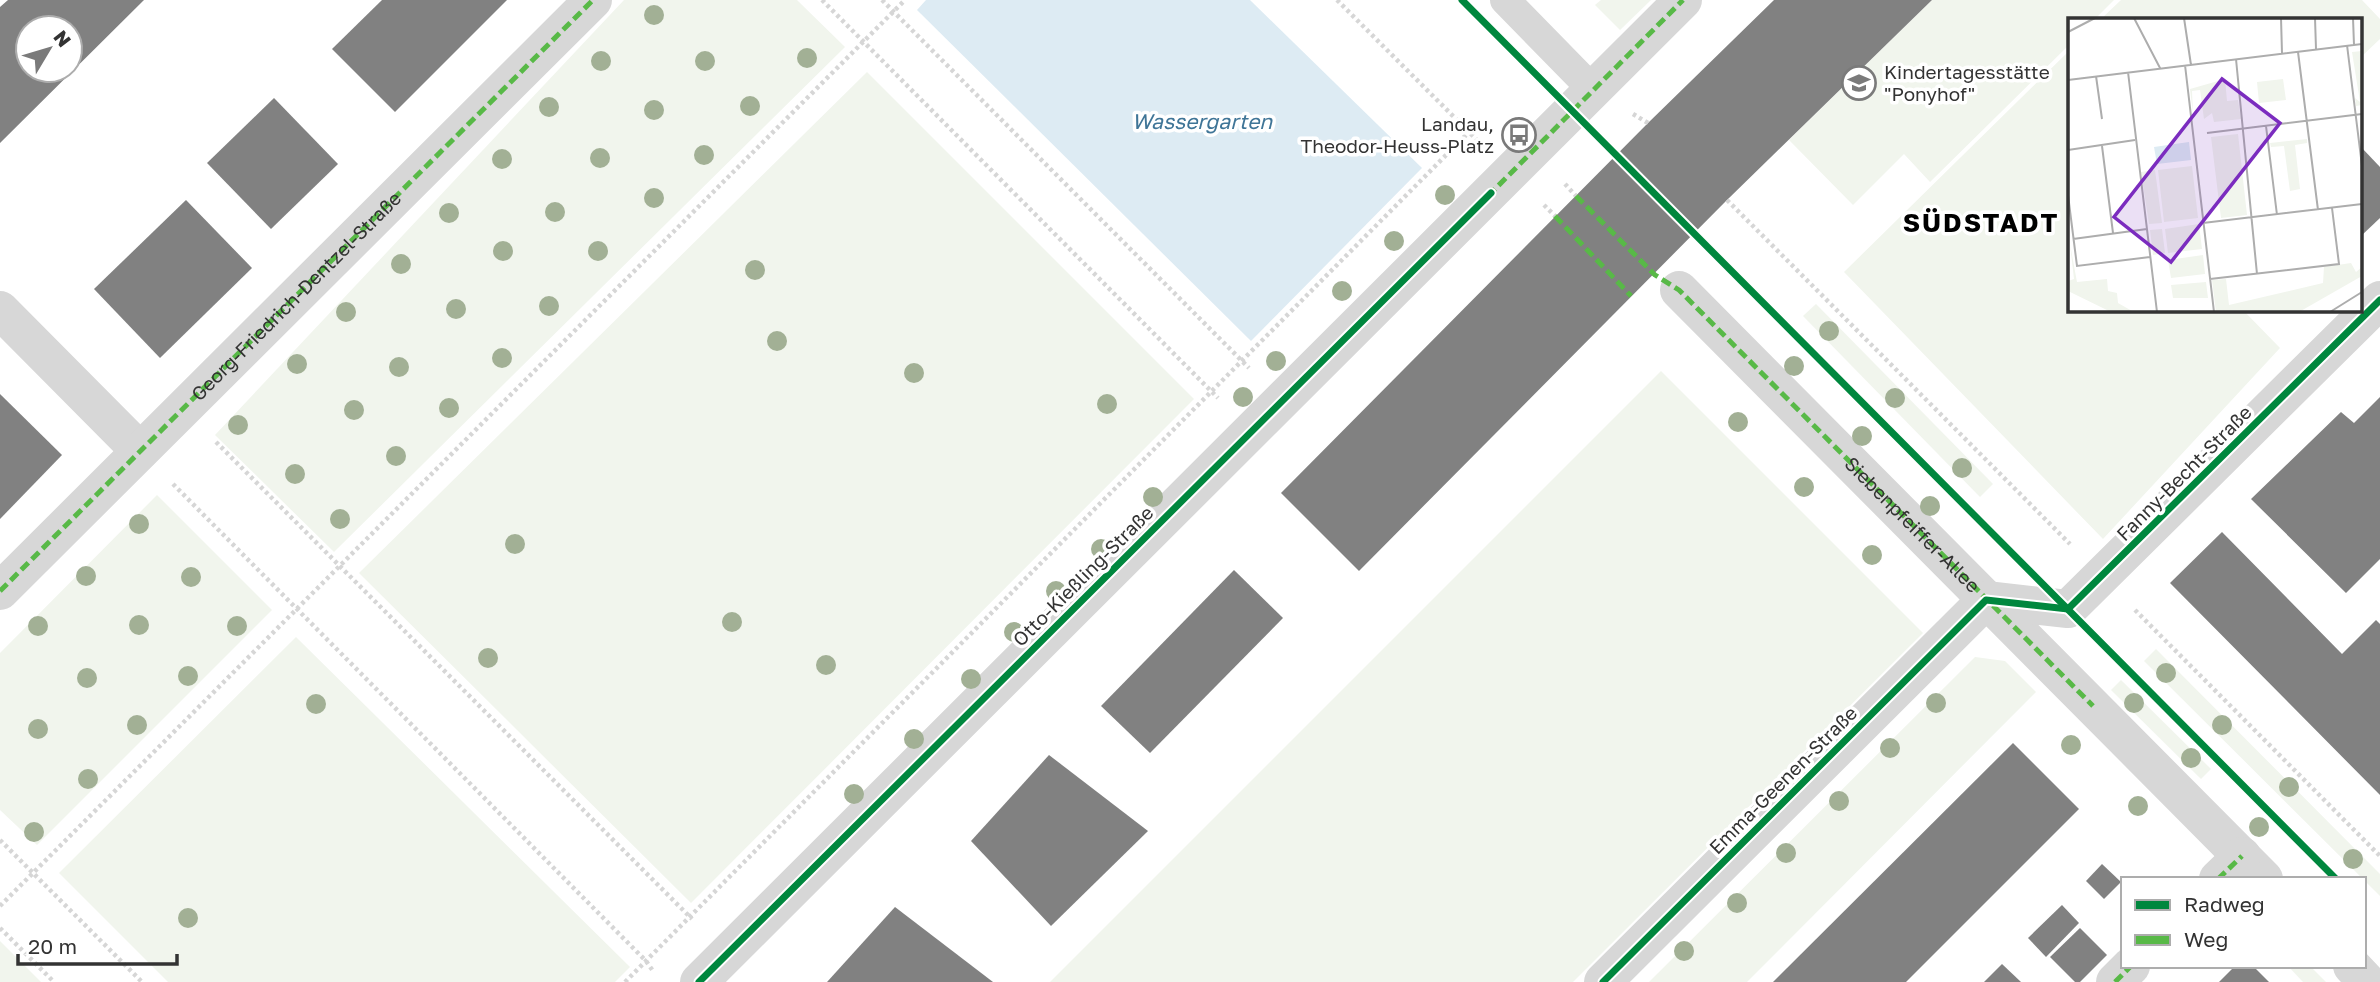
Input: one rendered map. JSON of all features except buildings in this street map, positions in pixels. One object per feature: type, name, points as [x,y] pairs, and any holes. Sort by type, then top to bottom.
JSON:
[{"type":"street","name":"Georg-Friedrich-Dentzel-Straße","points":[[0,591],[593,0]]},
{"type":"street","name":"Otto-Kießling-Straße","points":[[699,982],[1683,0]]},
{"type":"street","name":"Siebenpfeiffer-Allee","points":[[1679,290],[1986,600],[2241,871]]},
{"type":"street","name":"Fanny-Becht-Straße","points":[[1986,600],[2068,609],[2380,300]]},
{"type":"street","points":[[0,310],[140,451]]},
{"type":"street","name":"Emma-Geenen-Straße","points":[[1603,982],[1986,600]]},
{"type":"street","points":[[2115,982],[2129,968]]},
{"type":"street","points":[[2354,968],[2367,982]]},
{"type":"lane","points":[[1505,0],[1594,91]]},
{"type":"path","points":[[822,0],[1251,430]]},
{"type":"path","points":[[882,0],[1282,401]]},
{"type":"path","points":[[0,906],[905,0]]},
{"type":"path","points":[[1337,0],[1511,174]]},
{"type":"path","points":[[625,982],[1469,132]]},
{"type":"path","points":[[1727,200],[2380,856]]},
{"type":"path","points":[[183,409],[727,954]]},
{"type":"path","points":[[140,451],[646,961],[660,982]]},
{"type":"path","points":[[0,839],[142,982]]},
{"type":"path","points":[[0,928],[54,982]]},
{"type":"shaded area","points":[[624,0],[797,0],[845,47],[334,552],[215,435]]},
{"type":"shaded area","points":[[1601,0],[1651,0],[1620,30],[1595,5]]},
{"type":"shaded area","points":[[1932,0],[2114,0],[2096,18],[2068,18],[2068,46],[1930,182],[1904,154],[1853,205],[1789,140]]},
{"type":"shaded area","points":[[2121,0],[2362,0],[2380,19],[2380,39],[2362,56],[2362,18],[2102,18]]},
{"type":"shaded area","points":[[2068,52],[2068,312],[2245,312],[2280,348],[2103,539],[1844,272]]},
{"type":"shaded area","points":[[867,72],[1194,399],[691,903],[359,573]]},
{"type":"shaded area","points":[[1816,304],[1993,484],[1980,497],[1803,316]]},
{"type":"shaded area","points":[[1661,371],[1923,633],[1573,982],[1050,982]]},
{"type":"shaded area","points":[[157,495],[272,610],[37,845],[0,810],[0,653]]},
{"type":"shaded area","points":[[296,637],[630,967],[615,982],[168,982],[59,873]]},
{"type":"shaded area","points":[[2156,649],[2380,874],[2380,896],[2366,882],[2366,877],[2361,877],[2144,661]]},
{"type":"shaded area","points":[[1975,657],[2005,661],[2036,692],[1747,982],[1649,982]]},
{"type":"shaded area","points":[[2121,680],[2211,769],[2201,779],[2111,690]]},
{"type":"shaded area","points":[[0,941],[41,982],[0,982]]},
{"type":"shaded area","points":[[2290,968],[2312,968],[2326,982],[2303,982]]},
{"type":"water","name":"Wassergarten","points":[[926,0],[1250,0],[1422,168],[1251,341],[917,10]]},
{"type":"marked path","points":[[0,591],[593,0]]},
{"type":"marked path","points":[[1488,196],[1683,0]]},
{"type":"marked path","points":[[1576,196],[1655,275],[1679,290],[2093,706]]},
{"type":"marked path","points":[[1555,216],[1631,296]]},
{"type":"marked path","points":[[2220,877],[2242,856]]},
{"type":"marked path","points":[[2115,982],[2129,968]]},
{"type":"cycle path","points":[[1462,0],[2334,877]]},
{"type":"cycle path","points":[[699,982],[1491,193]]},
{"type":"cycle path","points":[[1603,982],[1986,600],[2068,609],[2380,300]]},
{"type":"place","name":"Kindertagesstätte \"Ponyhof\"","points":[[1859,83]]},
{"type":"place","name":"Landau, Theodor-Heuss-Platz","points":[[1519,135]]},
{"type":"district","name":"SÜDSTADT","points":[[1981,223]]}]
